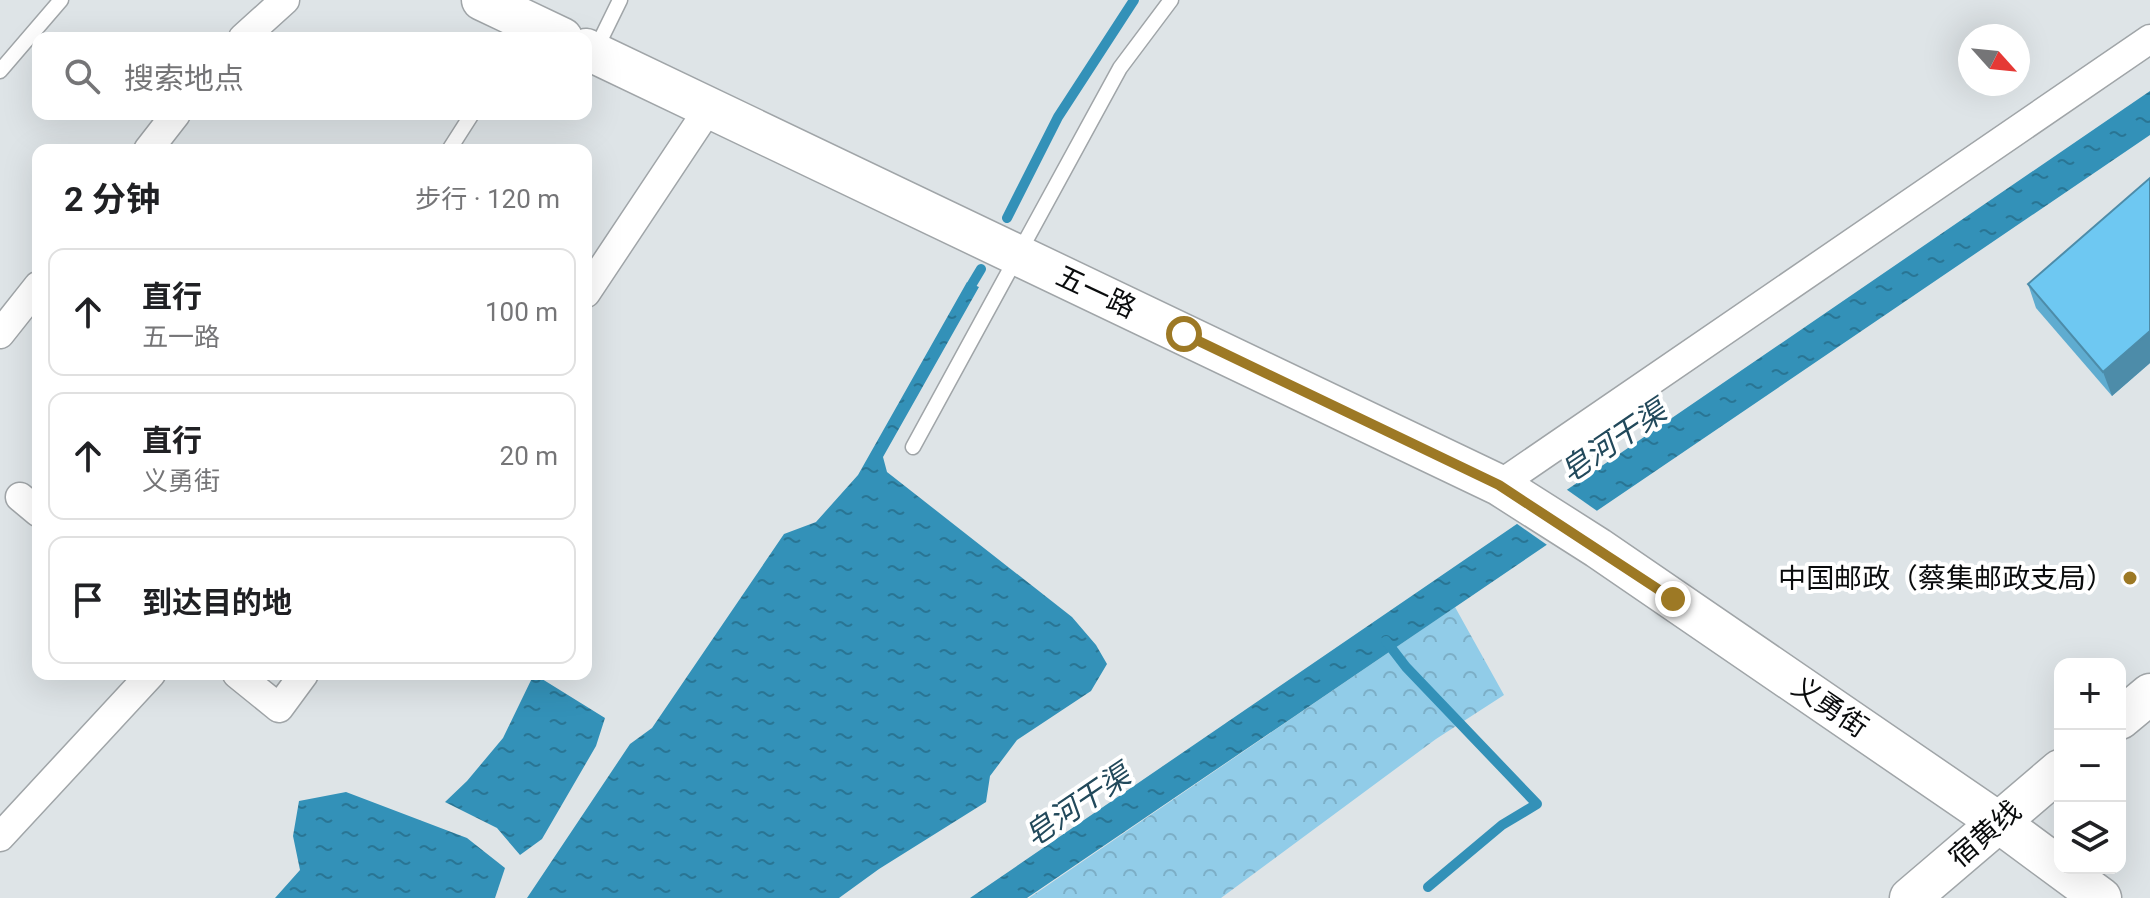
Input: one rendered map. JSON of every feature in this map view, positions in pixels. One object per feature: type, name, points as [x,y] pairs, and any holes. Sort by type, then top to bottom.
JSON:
[{"type":"street","points":[[250,32],[285,0]]},
{"type":"street","name":"五一路","points":[[482,0],[543,32]]},
{"type":"street","points":[[1499,485],[2150,39]]},
{"type":"street","name":"五一路","points":[[592,55],[709,108],[1499,485],[1598,548]]},
{"type":"street","points":[[592,284],[709,108]]},
{"type":"street","points":[[153,144],[171,120]]},
{"type":"street","points":[[0,334],[32,294]]},
{"type":"street","name":"义勇街","points":[[1598,548],[1998,822],[2101,898]]},
{"type":"street","points":[[0,837],[145,680]]},
{"type":"street","points":[[244,680],[279,708],[300,680]]},
{"type":"street","points":[[2126,714],[2150,694]]},
{"type":"street","name":"宿黄线","points":[[1910,898],[2054,775]]},
{"type":"lane","points":[[34,32],[61,0]]},
{"type":"lane","points":[[570,32],[620,0]]},
{"type":"lane","points":[[913,447],[1120,68],[1171,0]]},
{"type":"lane","points":[[0,71],[32,34]]},
{"type":"lane","points":[[453,144],[468,120]]},
{"type":"green space","points":[[1455,607],[1504,695],[1436,739],[1221,898],[1029,898]]},
{"type":"water","points":[[2150,91],[2150,135],[1027,898],[970,898]]},
{"type":"water","points":[[967,282],[979,287],[883,457],[887,472],[1072,617],[1096,645],[1107,664],[1091,691],[1017,740],[990,776],[986,802],[879,869],[839,898],[527,898],[630,744],[652,728],[784,534],[816,522],[858,475]]},
{"type":"water","points":[[531,680],[544,680],[605,718],[596,746],[542,839],[520,855],[497,828],[445,802],[503,738]]},
{"type":"water","points":[[346,792],[467,838],[505,868],[495,898],[275,898],[300,870],[293,836],[299,801]]},
{"type":"pier","points":[[1563,487],[1600,513],[1550,547],[1513,521]]},
{"type":"building","points":[[2150,178],[2150,331],[2103,372],[2028,284]]},
{"type":"waterway","points":[[1007,218],[1058,117],[1134,0]]},
{"type":"waterway","points":[[972,284],[981,269]]},
{"type":"waterway","points":[[1386,641],[1406,667],[1537,804],[1502,825],[1428,887]]},
{"type":"place","name":"中国邮政（蔡集邮政支局）","points":[[2130,578]]},
{"type":"route","points":[[1184,334],[1499,485],[1673,599]]},
{"type":"water label","name":"皂河干渠","points":[[1613,441]]},
{"type":"water label","name":"皂河干渠","points":[[1077,805]]}]
